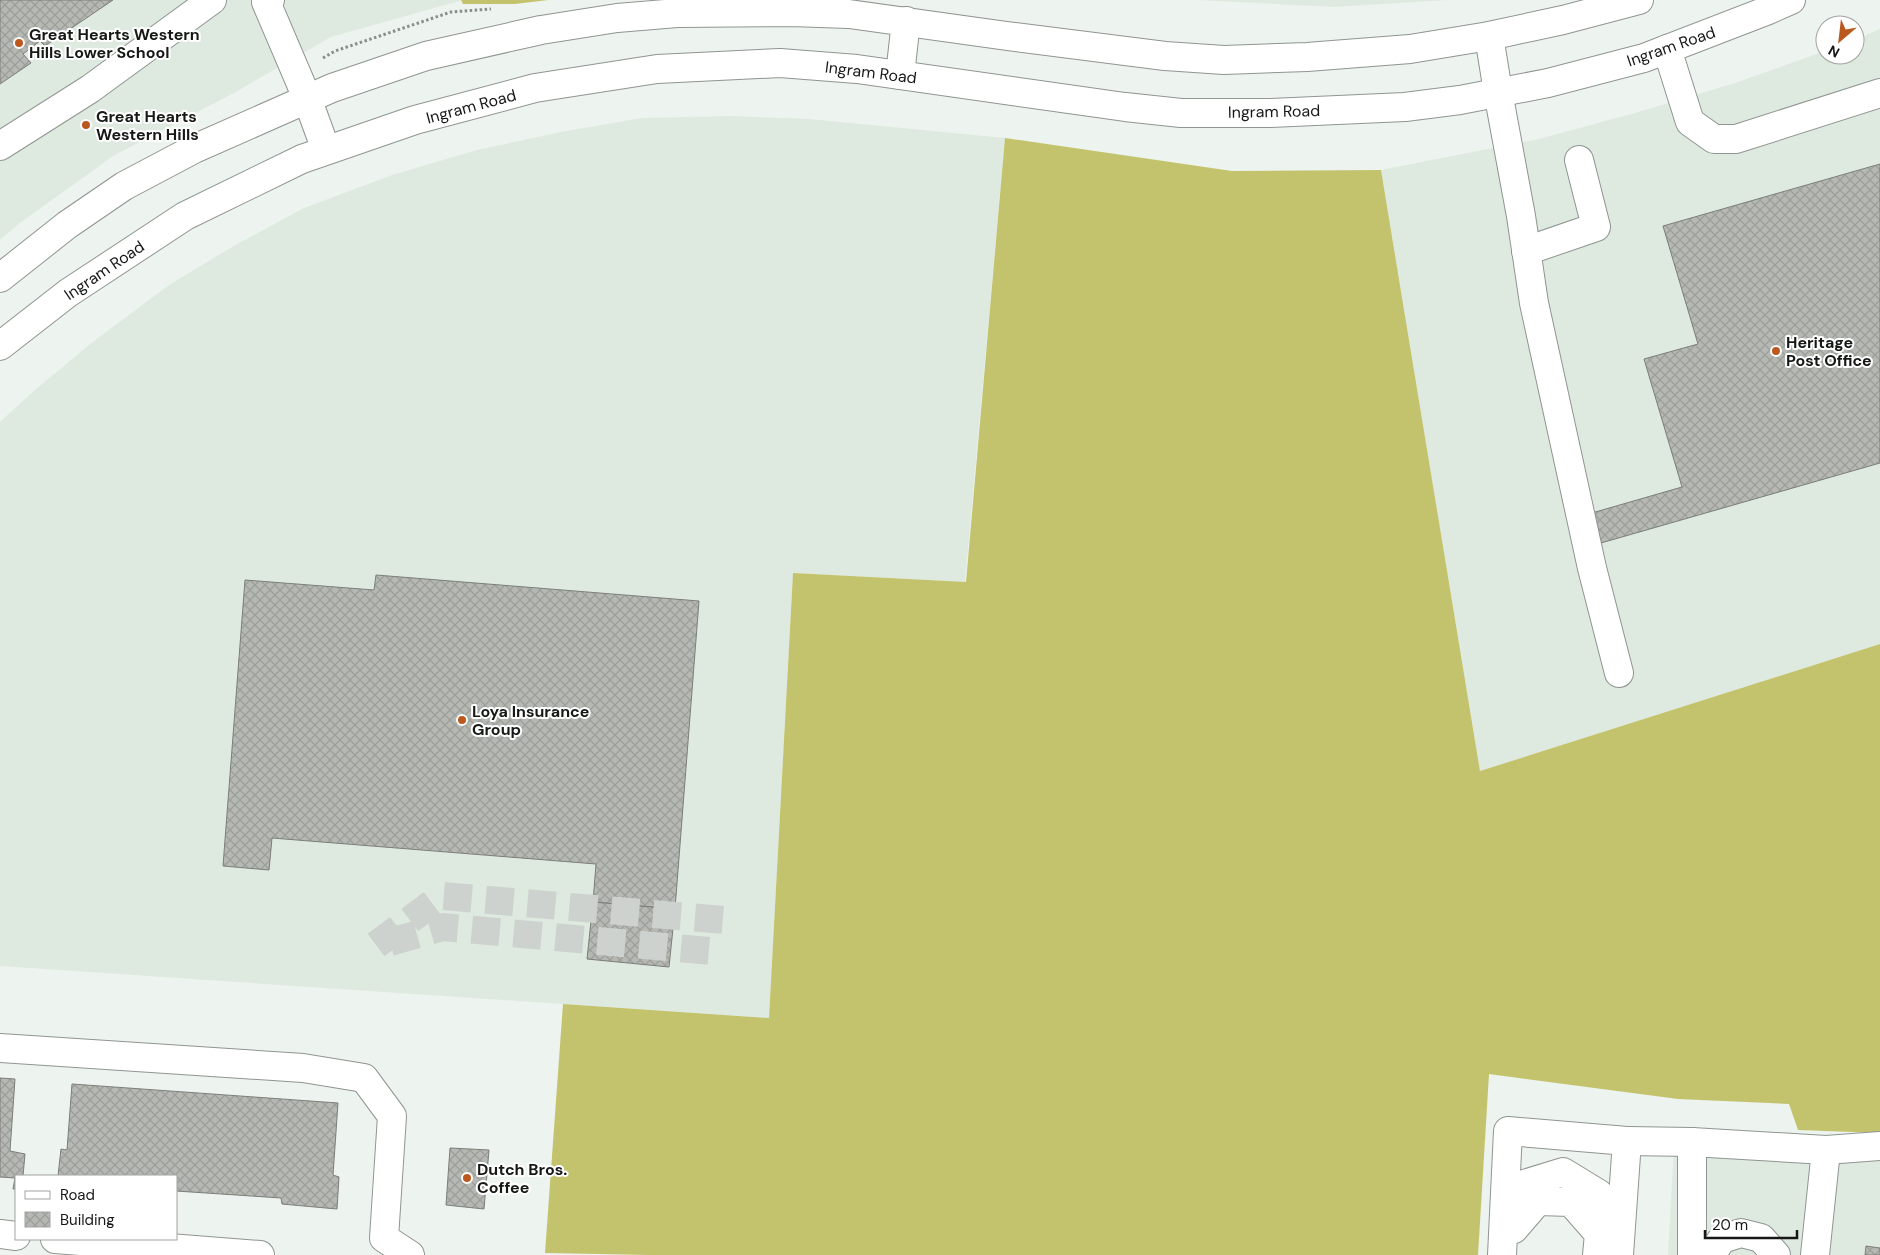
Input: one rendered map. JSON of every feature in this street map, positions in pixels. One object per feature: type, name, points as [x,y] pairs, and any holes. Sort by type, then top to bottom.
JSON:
[{"type":"main road","points":[[0,146],[90,89],[212,0]]},
{"type":"main road","points":[[0,278],[67,225],[124,186],[194,149],[332,88],[426,56],[541,30],[617,18],[677,13],[791,12],[849,14],[1156,55],[1224,60],[1307,57],[1400,49],[1489,36],[1563,20],[1638,0]]},
{"type":"main road","name":"Ingram Road","points":[[0,346],[68,293],[185,216],[302,158],[415,120],[534,88],[657,69],[780,63],[857,69],[1125,108],[1181,113],[1270,113],[1405,107],[1460,100],[1567,78],[1644,58],[1791,0]]},
{"type":"main road","points":[[267,1],[326,150]]},
{"type":"main road","points":[[900,75],[906,21]]},
{"type":"main road","points":[[1489,36],[1538,322],[1592,568],[1619,673]]},
{"type":"main road","points":[[1668,49],[1690,122],[1714,139],[1736,139],[1880,93]]},
{"type":"main road","points":[[1526,251],[1596,227],[1579,160]]},
{"type":"main road","points":[[0,1048],[303,1068],[364,1078],[392,1116],[384,1238],[403,1253]]},
{"type":"main road","points":[[1502,1255],[1508,1130],[1627,1141],[1692,1142],[1826,1150],[1880,1146]]},
{"type":"main road","points":[[1619,1255],[1627,1141]]},
{"type":"main road","points":[[1692,1142],[1692,1255]]},
{"type":"main road","points":[[1815,1255],[1826,1150]]},
{"type":"main road","points":[[1513,1242],[1538,1201],[1571,1202],[1598,1244]]},
{"type":"main road","points":[[1710,1255],[1722,1239],[1742,1233],[1762,1238],[1776,1255]]},
{"type":"main road","points":[[0,1234],[15,1236]]},
{"type":"main road","points":[[68,1240],[260,1255]]},
{"type":"shaded area","name":"Great Hearts Western Hills","points":[[0,0],[463,0],[331,37],[232,94],[113,156],[20,223],[0,240]]},
{"type":"shaded area","points":[[461,0],[548,0],[515,4],[463,4]]},
{"type":"shaded area","points":[[1197,0],[1448,0],[1334,7]]},
{"type":"shaded area","points":[[1880,29],[1880,644],[1480,771],[1381,170],[1539,139],[1735,83],[1815,55],[1815,65],[1865,65],[1865,36]]},
{"type":"shaded area","points":[[731,116],[809,119],[1005,138],[965,582],[793,573],[769,1018],[0,966],[0,422],[94,341],[169,285],[232,247],[304,208],[392,175],[477,150],[561,132],[642,118]]},
{"type":"shaded area","points":[[1005,138],[1232,171],[1381,170],[1480,771],[1880,644],[1880,1133],[1798,1130],[1789,1104],[1678,1099],[1489,1074],[1478,1255],[649,1255],[545,1253],[563,1004],[769,1018],[793,573],[966,582]]},
{"type":"shaded area","points":[[1675,1129],[1880,1147],[1880,1255],[1668,1255]]},
{"type":"building","name":"Great Hearts Western Hills Lower School","points":[[0,0],[113,0],[45,46],[40,41],[23,54],[31,63],[0,84]]},
{"type":"building","name":"Heritage Post Office","points":[[1880,164],[1880,463],[1594,545],[1585,515],[1682,487],[1644,359],[1698,344],[1663,226]]},
{"type":"building","name":"Loya Insurance Group","points":[[376,575],[699,601],[675,909],[593,902],[596,864],[272,838],[269,870],[223,866],[245,580],[374,590]]},
{"type":"building","points":[[593,902],[675,909],[669,967],[587,959]]},
{"type":"building","points":[[0,1078],[15,1079],[10,1151],[25,1154],[23,1175],[15,1175],[15,1178],[0,1177]]},
{"type":"building","points":[[72,1084],[338,1103],[333,1175],[339,1177],[337,1209],[282,1204],[281,1198],[178,1191],[178,1175],[58,1175],[61,1149],[67,1150]]},
{"type":"building","name":"Dutch Bros. Coffee","points":[[450,1148],[489,1150],[484,1209],[446,1205]]},
{"type":"building","points":[[1866,1246],[1880,1248],[1880,1255],[1865,1255]]},
{"type":"tunnel","points":[[376,945],[442,896],[724,920]]},
{"type":"tunnel","points":[[390,942],[443,927],[721,952]]},
{"type":"place","name":"Great Hearts Western Hills Lower School","points":[[19,43]]},
{"type":"place","name":"Great Hearts Western Hills","points":[[86,125]]},
{"type":"place","name":"Heritage Post Office","points":[[1776,351]]},
{"type":"place","name":"Loya Insurance Group","points":[[462,720]]},
{"type":"place","name":"Dutch Bros. Coffee","points":[[467,1178]]}]
